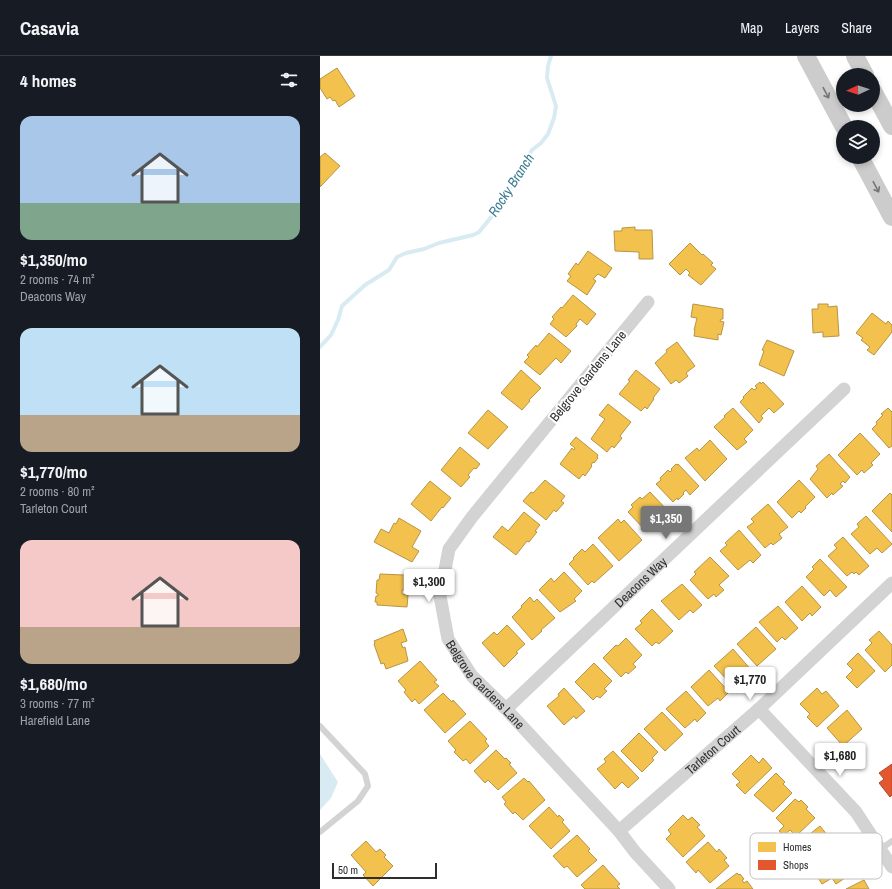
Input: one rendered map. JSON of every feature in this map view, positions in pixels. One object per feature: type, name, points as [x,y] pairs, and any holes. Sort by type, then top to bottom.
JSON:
[{"type":"main road","points":[[854,56],[861,68]]},
{"type":"main road","points":[[809,57],[840,120]]},
{"type":"main road","points":[[880,104],[892,126]]},
{"type":"main road","points":[[864,164],[892,217]]},
{"type":"street","name":"Belgrove Gardens Lane","points":[[648,302],[472,517],[449,549],[440,596],[448,639],[472,676],[506,710],[619,831],[635,852],[669,889]]},
{"type":"street","name":"Deacons Way","points":[[506,710],[844,389]]},
{"type":"street","name":"Tarleton Court","points":[[619,831],[759,709],[892,583]]},
{"type":"street","points":[[759,709],[856,812],[870,833]]},
{"type":"street","points":[[882,851],[892,867]]},
{"type":"lane","points":[[320,726],[365,774],[368,786],[358,801],[320,832]]},
{"type":"lane","points":[[882,848],[892,841]]},
{"type":"shaded area","points":[[320,754],[338,782],[331,798],[320,810]]},
{"type":"building: Homes","points":[[337,68],[355,96],[339,107],[335,100],[333,101],[330,97],[327,99],[320,88],[320,79]]},
{"type":"building: Homes","points":[[325,153],[340,166],[320,187],[320,157]]},
{"type":"building: Homes","points":[[635,227],[635,230],[652,230],[653,259],[639,259],[639,252],[615,251],[614,231],[622,231],[622,228]]},
{"type":"building: Homes","points":[[690,243],[713,263],[711,265],[716,269],[701,285],[688,275],[690,273],[686,269],[680,275],[669,264]]},
{"type":"building: Homes","points":[[588,251],[612,268],[605,278],[598,274],[593,279],[596,281],[587,295],[567,281],[571,276],[568,274],[576,263],[578,265]]},
{"type":"building: Homes","points":[[573,295],[596,314],[587,325],[580,319],[576,324],[577,326],[566,337],[550,324],[554,319],[552,317]]},
{"type":"building: Homes","points":[[693,304],[723,309],[723,319],[720,321],[724,322],[721,335],[718,334],[718,340],[694,336],[697,318],[691,317]]},
{"type":"building: Homes","points":[[818,304],[828,304],[828,307],[837,306],[839,336],[823,337],[823,332],[813,333],[812,309],[818,309]]},
{"type":"building: Homes","points":[[872,313],[886,324],[888,321],[892,325],[892,332],[874,355],[867,350],[870,347],[861,340],[863,338],[856,333]]},
{"type":"building: Homes","points":[[549,333],[571,351],[561,363],[556,358],[540,375],[524,362],[529,357],[527,355],[536,345],[537,347]]},
{"type":"building: Homes","points":[[767,340],[794,351],[784,376],[759,365],[764,351],[762,350]]},
{"type":"building: Homes","points":[[677,342],[695,366],[686,373],[688,376],[679,383],[676,380],[671,384],[655,363],[667,352],[666,350]]},
{"type":"building: Homes","points":[[521,370],[541,388],[529,400],[530,401],[522,410],[501,393]]},
{"type":"building: Homes","points":[[636,370],[660,389],[647,409],[645,407],[641,411],[619,394],[630,381],[628,380]]},
{"type":"building: Homes","points":[[760,382],[761,384],[763,382],[784,404],[774,413],[769,408],[761,416],[763,418],[759,423],[740,402],[752,388],[754,390],[757,388],[755,386]]},
{"type":"building: Homes","points":[[608,404],[631,422],[620,436],[622,438],[614,448],[612,446],[607,452],[591,439],[605,419],[599,415]]},
{"type":"building: Homes","points":[[733,408],[753,430],[744,439],[747,442],[737,450],[714,427]]},
{"type":"building: Homes","points":[[888,408],[892,412],[892,446],[889,448],[872,429],[883,415],[881,414]]},
{"type":"building: Homes","points":[[488,410],[508,427],[488,449],[468,433]]},
{"type":"building: Homes","points":[[860,433],[880,454],[871,463],[873,465],[864,473],[862,470],[857,475],[838,455]]},
{"type":"building: Homes","points":[[576,437],[598,455],[598,458],[594,463],[593,462],[585,476],[583,474],[579,479],[560,464],[572,448],[574,450],[575,448],[570,444]]},
{"type":"building: Homes","points":[[710,440],[727,459],[705,481],[685,458],[697,448],[699,451]]},
{"type":"building: Homes","points":[[460,447],[480,464],[468,475],[470,477],[461,487],[441,470]]},
{"type":"building: Homes","points":[[829,454],[850,477],[845,483],[843,481],[840,484],[843,486],[827,498],[810,479],[818,469],[816,466]]},
{"type":"building: Homes","points":[[678,464],[699,486],[690,495],[686,490],[678,500],[677,498],[673,502],[656,484],[668,470],[670,472],[672,470],[671,469]]},
{"type":"building: Homes","points":[[545,480],[565,496],[561,501],[564,503],[556,512],[554,510],[546,520],[523,501]]},
{"type":"building: Homes","points":[[799,480],[815,497],[801,513],[799,511],[792,518],[777,502]]},
{"type":"building: Homes","points":[[430,481],[451,498],[431,521],[411,504]]},
{"type":"building: Homes","points":[[650,492],[670,513],[661,522],[658,519],[646,531],[628,512],[633,507],[631,505],[640,497],[642,499]]},
{"type":"building: Homes","points":[[890,493],[892,495],[892,532],[872,511]]},
{"type":"building: Homes","points":[[768,504],[788,527],[779,534],[782,538],[773,545],[771,543],[765,548],[747,527],[754,522],[751,519]]},
{"type":"building: Homes","points":[[524,512],[540,525],[535,531],[537,532],[529,542],[527,541],[516,555],[493,537],[502,526],[508,531]]},
{"type":"building: Homes","points":[[866,516],[892,544],[882,553],[877,548],[870,554],[851,534],[859,527],[857,524]]},
{"type":"building: Homes","points":[[399,518],[421,531],[412,547],[419,551],[412,562],[374,542],[381,529],[389,533],[394,523],[396,524]]},
{"type":"building: Homes","points":[[618,519],[621,523],[624,520],[642,540],[619,561],[598,538]]},
{"type":"building: Homes","points":[[739,530],[761,555],[753,563],[750,560],[738,570],[720,551],[727,545],[725,543]]},
{"type":"building: Homes","points":[[843,537],[869,566],[859,575],[856,572],[854,574],[852,572],[847,576],[828,556],[837,548],[834,545]]},
{"type":"building: Homes","points":[[593,544],[613,566],[594,583],[592,581],[588,585],[569,564],[582,549],[585,552]]},
{"type":"building: Homes","points":[[710,557],[729,576],[719,585],[724,590],[716,597],[714,594],[708,599],[690,580],[696,574],[694,572]]},
{"type":"building: Homes","points":[[820,559],[847,587],[836,597],[830,590],[824,596],[806,577],[814,569],[812,567]]},
{"type":"building: Homes","points":[[564,572],[582,591],[574,599],[576,601],[560,612],[539,590],[551,578],[554,582]]},
{"type":"building: Homes","points":[[380,574],[404,575],[404,590],[402,590],[402,594],[408,595],[407,607],[377,605],[377,602],[375,602],[376,596],[378,596],[376,593],[377,580],[379,580]]},
{"type":"building: Homes","points":[[682,584],[702,605],[693,613],[690,610],[679,620],[661,601]]},
{"type":"building: Homes","points":[[802,586],[821,607],[812,616],[810,613],[802,621],[785,602]]},
{"type":"building: Homes","points":[[530,597],[534,602],[537,599],[555,618],[532,640],[512,617]]},
{"type":"building: Homes","points":[[778,606],[798,628],[785,640],[782,637],[777,642],[759,622]]},
{"type":"building: Homes","points":[[652,609],[673,631],[659,644],[656,642],[652,646],[635,629],[642,623],[640,621]]},
{"type":"building: Homes","points":[[507,625],[525,644],[516,652],[518,653],[504,667],[482,643],[494,632],[497,635]]},
{"type":"building: Homes","points":[[756,627],[776,649],[757,666],[737,644]]},
{"type":"building: Homes","points":[[403,629],[407,641],[401,643],[403,648],[405,647],[408,661],[386,669],[384,663],[381,664],[374,641]]},
{"type":"building: Homes","points":[[879,631],[892,645],[892,665],[885,672],[865,650],[872,643],[869,640]]},
{"type":"building: Homes","points":[[626,638],[642,655],[633,664],[636,667],[628,674],[626,672],[621,677],[603,658],[616,645],[618,646]]},
{"type":"building: Homes","points":[[733,649],[752,671],[740,683],[738,681],[733,686],[714,666]]},
{"type":"building: Homes","points":[[858,653],[875,671],[857,688],[846,677],[853,670],[847,664]]},
{"type":"building: Homes","points":[[420,661],[437,680],[434,682],[439,686],[419,704],[415,699],[412,702],[404,692],[406,690],[398,681]]},
{"type":"building: Homes","points":[[594,663],[612,681],[604,689],[607,691],[600,698],[597,696],[593,700],[575,682]]},
{"type":"building: Homes","points":[[709,670],[729,692],[720,701],[718,698],[708,706],[691,687]]},
{"type":"building: Homes","points":[[564,688],[585,711],[576,719],[574,716],[564,725],[547,706],[559,696],[558,694]]},
{"type":"building: Homes","points":[[817,688],[822,694],[826,691],[839,706],[817,727],[807,717],[810,714],[800,704]]},
{"type":"building: Homes","points":[[686,691],[706,713],[697,722],[695,719],[685,728],[666,709]]},
{"type":"building: Homes","points":[[443,693],[452,702],[453,700],[466,714],[445,733],[424,710]]},
{"type":"building: Homes","points":[[847,710],[862,729],[843,746],[827,728]]},
{"type":"building: Homes","points":[[662,712],[683,734],[665,751],[644,729]]},
{"type":"building: Homes","points":[[470,721],[487,739],[485,741],[489,746],[470,764],[466,759],[463,761],[454,752],[456,750],[448,741]]},
{"type":"building: Homes","points":[[639,733],[658,752],[652,758],[654,760],[642,772],[621,751]]},
{"type":"building: Homes","points":[[496,750],[511,763],[509,764],[517,773],[498,790],[488,780],[485,783],[474,771]]},
{"type":"building: Homes","points":[[613,751],[639,778],[628,788],[622,782],[615,789],[597,769],[606,762],[604,759]]},
{"type":"building: Homes","points":[[751,755],[759,763],[763,758],[772,768],[745,794],[736,785],[740,782],[732,774]]},
{"type":"building: Homes","points":[[776,773],[785,782],[783,784],[792,793],[773,812],[754,795]]},
{"type":"building: Homes","points":[[524,778],[528,782],[529,781],[545,800],[523,820],[515,812],[513,814],[504,804],[506,802],[502,797]]},
{"type":"building: Homes","points":[[795,799],[799,802],[801,800],[808,807],[806,809],[815,818],[799,833],[793,833],[790,830],[786,833],[782,833],[779,831],[784,826],[776,818]]},
{"type":"building: Homes","points":[[549,807],[558,817],[559,815],[564,820],[562,822],[570,831],[551,849],[529,826]]},
{"type":"building: Homes","points":[[683,815],[688,820],[692,817],[700,825],[697,827],[705,836],[683,857],[666,839],[671,834],[668,830]]},
{"type":"building: Homes","points":[[820,826],[826,833],[811,833]]},
{"type":"building: Homes","points":[[577,835],[590,849],[588,851],[597,860],[577,877],[567,866],[564,868],[553,856]]},
{"type":"building: Homes","points":[[366,841],[376,852],[380,849],[386,855],[384,857],[393,866],[373,886],[363,875],[366,872],[351,855]]},
{"type":"building: Homes","points":[[708,842],[717,852],[719,849],[727,858],[724,860],[729,866],[710,883],[698,870],[696,873],[686,862]]},
{"type":"building: Homes","points":[[603,865],[620,884],[617,886],[620,889],[585,889],[581,885]]},
{"type":"building: Homes","points":[[737,873],[744,879],[742,880],[744,883],[747,881],[753,889],[716,889]]},
{"type":"building: Homes","points":[[819,879],[830,879],[822,884]]},
{"type":"building: Homes","points":[[833,879],[844,879],[836,884]]},
{"type":"building: Homes","points":[[864,880],[869,889],[846,889]]},
{"type":"building: Shops","points":[[892,764],[892,795],[890,797],[879,783],[884,779],[879,773]]},
{"type":"waterway","name":"Rocky Branch","points":[[320,347],[331,335],[338,320],[342,306],[365,285],[389,270],[397,257],[439,243],[473,235],[479,232],[488,221],[503,202],[532,150],[541,143],[548,134],[554,118],[556,106],[547,78],[551,56]]}]
